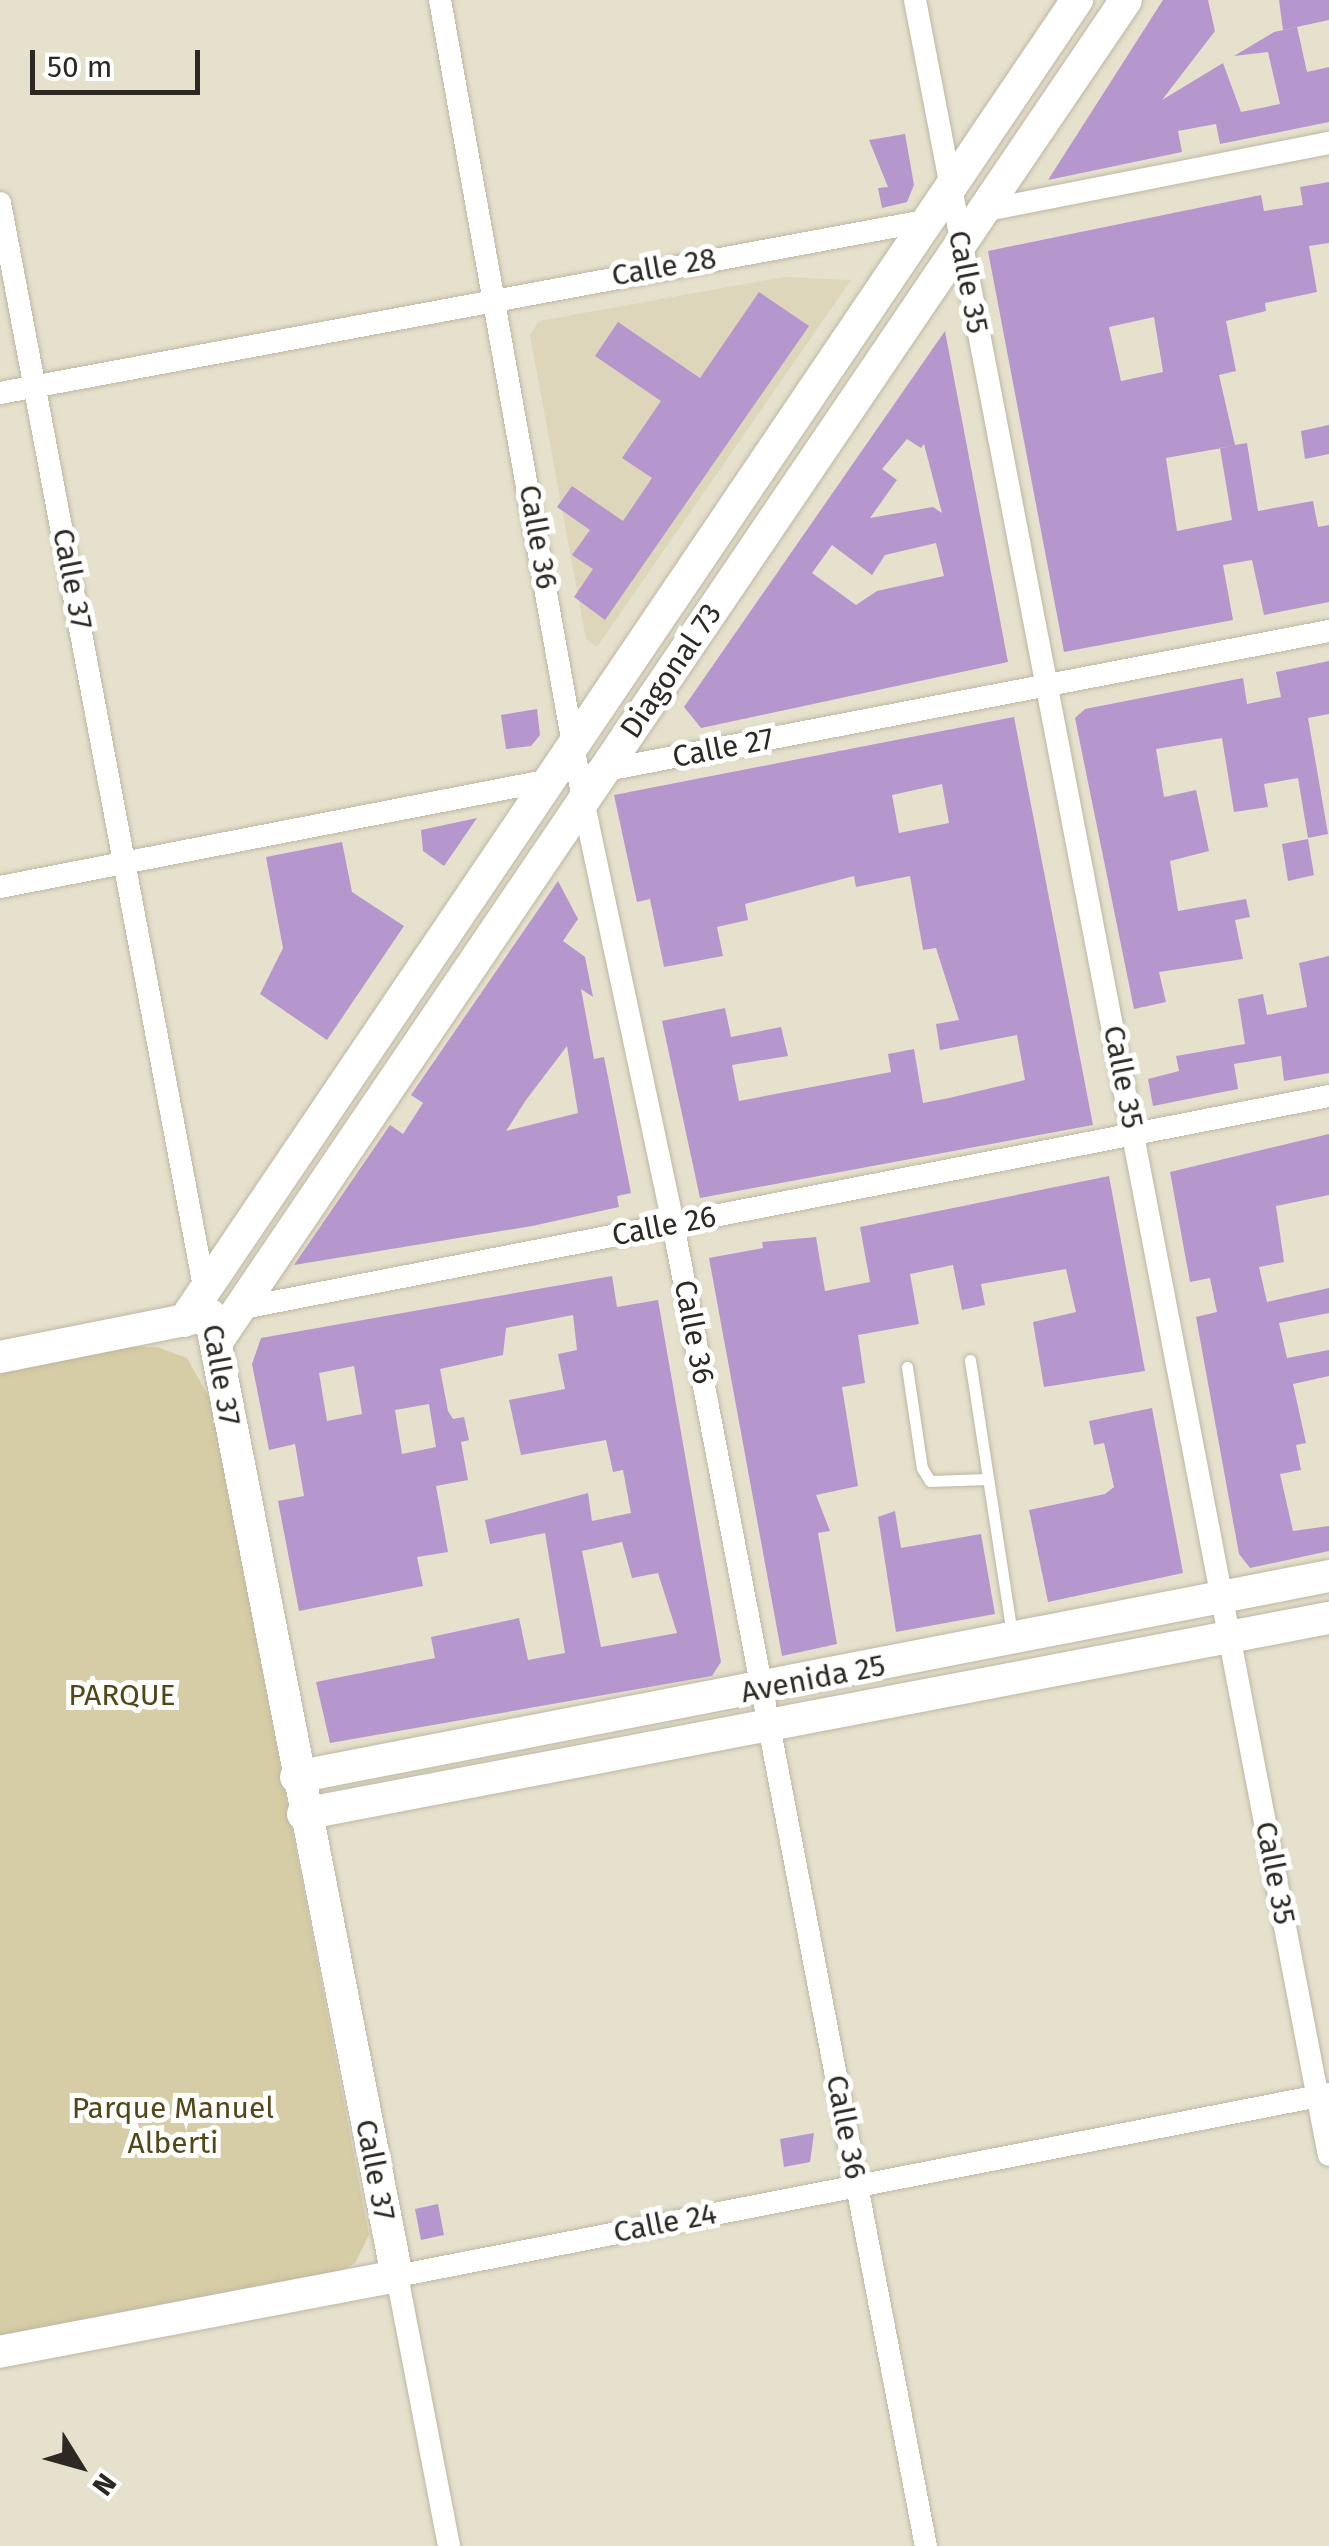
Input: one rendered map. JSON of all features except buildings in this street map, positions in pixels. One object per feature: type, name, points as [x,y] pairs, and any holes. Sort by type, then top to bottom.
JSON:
[{"type":"main road","name":"Diagonal 73","points":[[955,216],[1077,0]]},
{"type":"main road","name":"Diagonal 73","points":[[211,1316],[955,216],[1126,0]]},
{"type":"main road","name":"Calle 26","points":[[0,1357],[211,1316]]},
{"type":"main road","name":"Calle 37","points":[[211,1316],[303,1814],[397,2276]]},
{"type":"main road","name":"Avenida 25","points":[[296,1776],[762,1690],[1329,1576]]},
{"type":"main road","name":"Avenida 25","points":[[303,1814],[1329,1618]]},
{"type":"main road","name":"Calle 24","points":[[0,2352],[397,2276]]},
{"type":"street","name":"Calle 36","points":[[440,0],[496,296],[578,774],[674,1224],[926,2546]]},
{"type":"street","name":"Calle 35","points":[[915,0],[1222,1596],[1323,2095],[1329,2154]]},
{"type":"street","name":"Calle 28","points":[[0,393],[496,296],[955,216],[1329,144]]},
{"type":"street","name":"Calle 37","points":[[0,204],[211,1316]]},
{"type":"street","name":"Calle 27","points":[[0,887],[1329,631]]},
{"type":"street","name":"Calle 26","points":[[211,1316],[1329,1096]]},
{"type":"street","name":"Calle 24","points":[[397,2276],[1323,2095]]},
{"type":"street","name":"Calle 37","points":[[397,2276],[448,2546]]},
{"type":"lane","points":[[970,1360],[1012,1639]]},
{"type":"lane","points":[[907,1367],[922,1468],[930,1481],[988,1479]]},
{"type":"shaded area","points":[[784,277],[851,280],[597,647],[586,639],[530,335],[539,321]]},
{"type":"green space","name":"Parque Manuel Alberti","points":[[128,1347],[157,1347],[187,1358],[211,1401],[369,2235],[355,2263],[340,2272],[0,2338],[0,1372]]},
{"type":"park label","name":"PARQUE","points":[[122,1695]]}]
